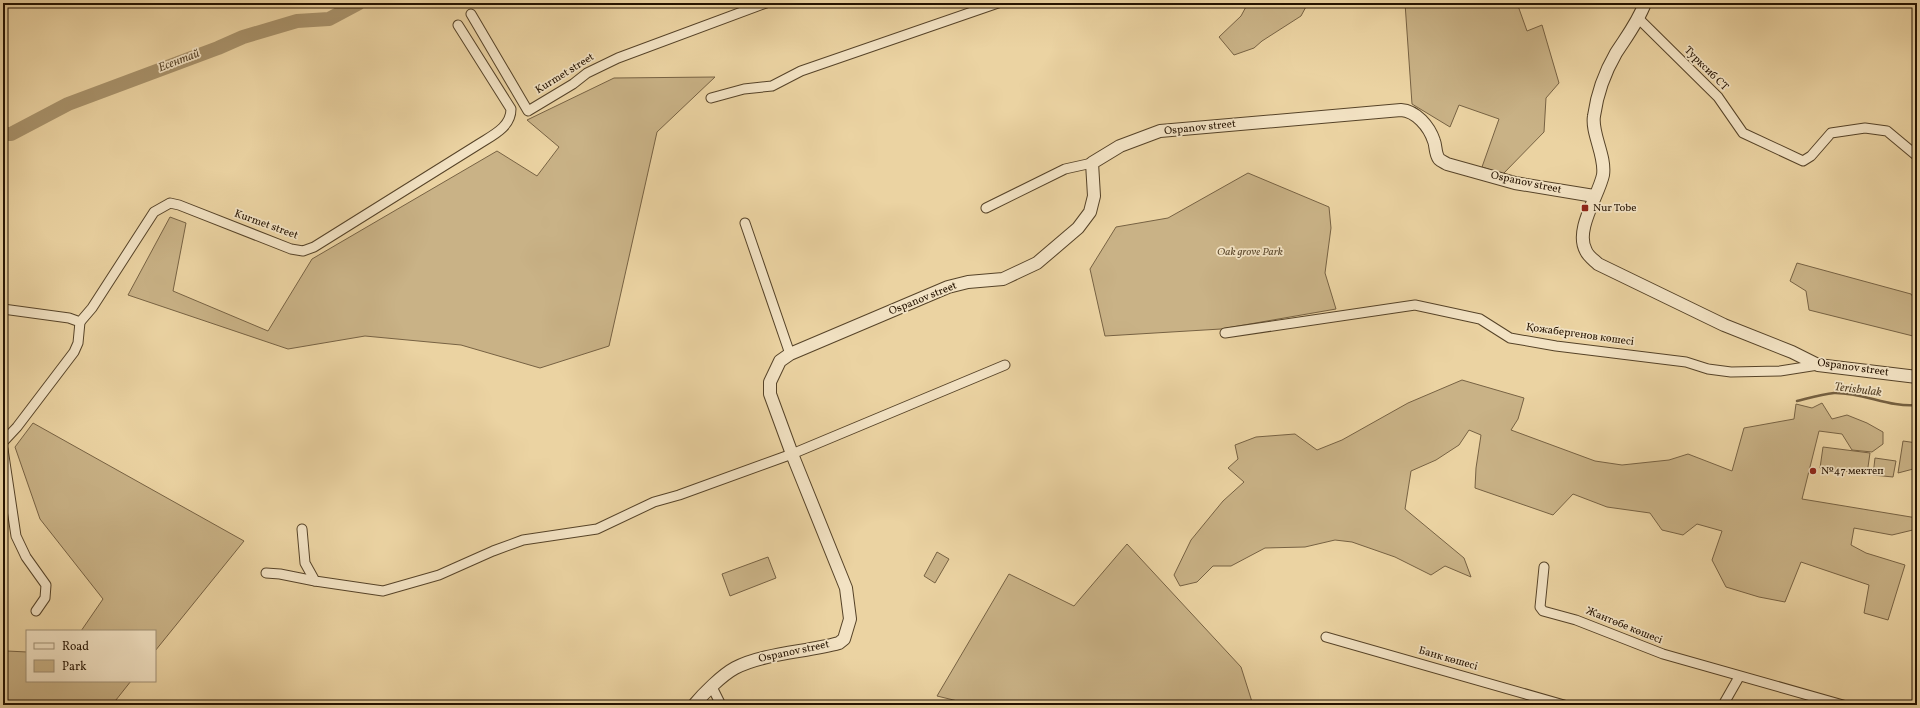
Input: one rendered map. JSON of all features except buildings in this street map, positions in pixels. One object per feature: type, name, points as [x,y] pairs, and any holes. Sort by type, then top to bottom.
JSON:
[{"type":"street","name":"Kurmet street","points":[[470,14],[528,111],[573,84],[587,73],[618,58],[766,3]]},
{"type":"street","points":[[711,98],[744,90],[772,86],[801,71],[998,3]]},
{"type":"street","name":"Ospanov street","points":[[1645,3],[1639,20],[1616,53],[1605,76],[1598,97],[1593,118],[1603,165],[1603,174],[1601,184],[1594,196],[1583,232],[1585,250],[1598,264],[1724,325],[1792,352],[1818,365],[1917,376]]},
{"type":"street","name":"Турксиб СТ","points":[[1639,20],[1718,97],[1743,133],[1749,136],[1803,161],[1811,156],[1831,133],[1866,128],[1887,131],[1917,156]]},
{"type":"street","name":"Kurmet street","points":[[80,322],[96,302],[154,212],[161,206],[170,203],[178,204],[291,249],[303,251],[314,247],[504,127],[511,118],[511,110],[458,25]]},
{"type":"street","name":"Ospanov street","points":[[694,705],[733,669],[751,661],[839,643],[844,639],[850,618],[846,588],[792,454],[770,394],[770,382],[780,361],[790,354],[948,287],[968,282],[1003,278],[1038,262],[1078,228],[1090,212],[1094,196],[1092,163],[1120,146],[1160,131],[1401,110],[1412,112],[1428,128],[1438,157],[1447,164],[1515,183],[1594,196]]},
{"type":"street","points":[[986,208],[1065,169],[1092,163]]},
{"type":"street","points":[[745,223],[790,354]]},
{"type":"street","name":"Қожабергенов көшесі","points":[[1225,333],[1415,304],[1480,319],[1510,338],[1556,346],[1686,362],[1708,369],[1723,371],[1780,371],[1818,365]]},
{"type":"street","points":[[3,309],[68,318],[80,322],[78,343],[74,352],[17,427],[3,442]]},
{"type":"street","points":[[266,573],[383,591],[439,575],[493,551],[523,540],[597,529],[654,502],[678,495],[792,454],[1005,365]]},
{"type":"street","points":[[3,449],[16,536],[26,557],[46,585],[45,598],[36,611]]},
{"type":"street","points":[[302,530],[305,564],[315,581]]},
{"type":"street","name":"Жантөбе көшесі","points":[[1544,567],[1540,607],[1543,612],[1576,620],[1663,654],[1841,705]]},
{"type":"street","name":"Банк көшесі","points":[[1326,637],[1564,705]]},
{"type":"street","points":[[1723,705],[1739,677]]},
{"type":"street","points":[[712,687],[721,705]]},
{"type":"green space","points":[[1248,3],[1308,3],[1301,16],[1262,41],[1254,48],[1234,55],[1219,37],[1241,16]]},
{"type":"green space","points":[[1405,3],[1517,3],[1527,31],[1542,25],[1559,83],[1546,98],[1544,132],[1503,174],[1482,167],[1499,119],[1459,105],[1450,127],[1412,104]]},
{"type":"green space","points":[[715,77],[657,132],[609,346],[540,368],[461,345],[365,336],[288,349],[128,295],[170,217],[186,223],[173,291],[268,331],[312,259],[497,151],[537,176],[559,147],[527,120],[614,78]]},
{"type":"green space","name":"Oak grove Park","points":[[1248,173],[1329,207],[1331,228],[1325,273],[1336,309],[1221,329],[1105,336],[1090,269],[1116,227],[1168,218]]},
{"type":"green space","points":[[1797,263],[1911,294],[1917,303],[1917,337],[1809,310],[1806,291],[1790,281]]},
{"type":"green space","points":[[1462,380],[1524,398],[1518,419],[1511,430],[1595,461],[1622,465],[1669,460],[1688,454],[1732,471],[1744,428],[1794,419],[1796,404],[1812,408],[1822,403],[1832,419],[1847,415],[1867,423],[1883,432],[1883,444],[1872,452],[1852,450],[1842,434],[1819,431],[1802,499],[1917,518],[1917,529],[1892,535],[1854,528],[1851,545],[1866,553],[1905,565],[1888,620],[1864,613],[1869,585],[1801,562],[1785,602],[1759,597],[1726,587],[1712,560],[1722,531],[1697,524],[1683,535],[1662,530],[1650,513],[1607,507],[1573,494],[1553,515],[1475,488],[1476,468],[1481,435],[1469,430],[1459,445],[1436,460],[1411,471],[1405,509],[1464,558],[1471,577],[1445,566],[1431,575],[1395,557],[1352,542],[1335,540],[1305,547],[1265,548],[1231,566],[1213,566],[1197,582],[1180,586],[1174,575],[1191,540],[1223,501],[1244,482],[1228,468],[1238,459],[1235,445],[1256,437],[1295,434],[1317,450],[1342,440],[1408,403]]},
{"type":"green space","points":[[33,423],[244,541],[156,650],[156,630],[82,630],[103,599],[40,519],[15,447]]},
{"type":"green space","points":[[1903,441],[1917,443],[1917,468],[1898,473]]},
{"type":"green space","points":[[1823,447],[1870,453],[1867,474],[1820,468]]},
{"type":"green space","points":[[1875,458],[1896,461],[1893,477],[1873,475]]},
{"type":"green space","points":[[1127,544],[1241,667],[1253,705],[974,705],[937,696],[1009,574],[1074,606]]},
{"type":"green space","points":[[937,552],[949,559],[935,583],[924,576]]},
{"type":"green space","points":[[768,557],[776,578],[730,596],[722,574]]},
{"type":"green space","points":[[3,652],[26,652],[26,682],[130,682],[112,705],[8,705],[3,701]]},
{"type":"waterway","name":"Есентай","points":[[3,134],[11,134],[68,104],[218,48],[243,37],[297,21],[329,19],[359,3]]},
{"type":"waterway","name":"Terisbulak","points":[[1797,401],[1820,395],[1844,393],[1897,404],[1917,405]]},
{"type":"place","name":"Nur Tobe","points":[[1585,208]]},
{"type":"place","name":"№47 мектеп","points":[[1813,471]]}]
